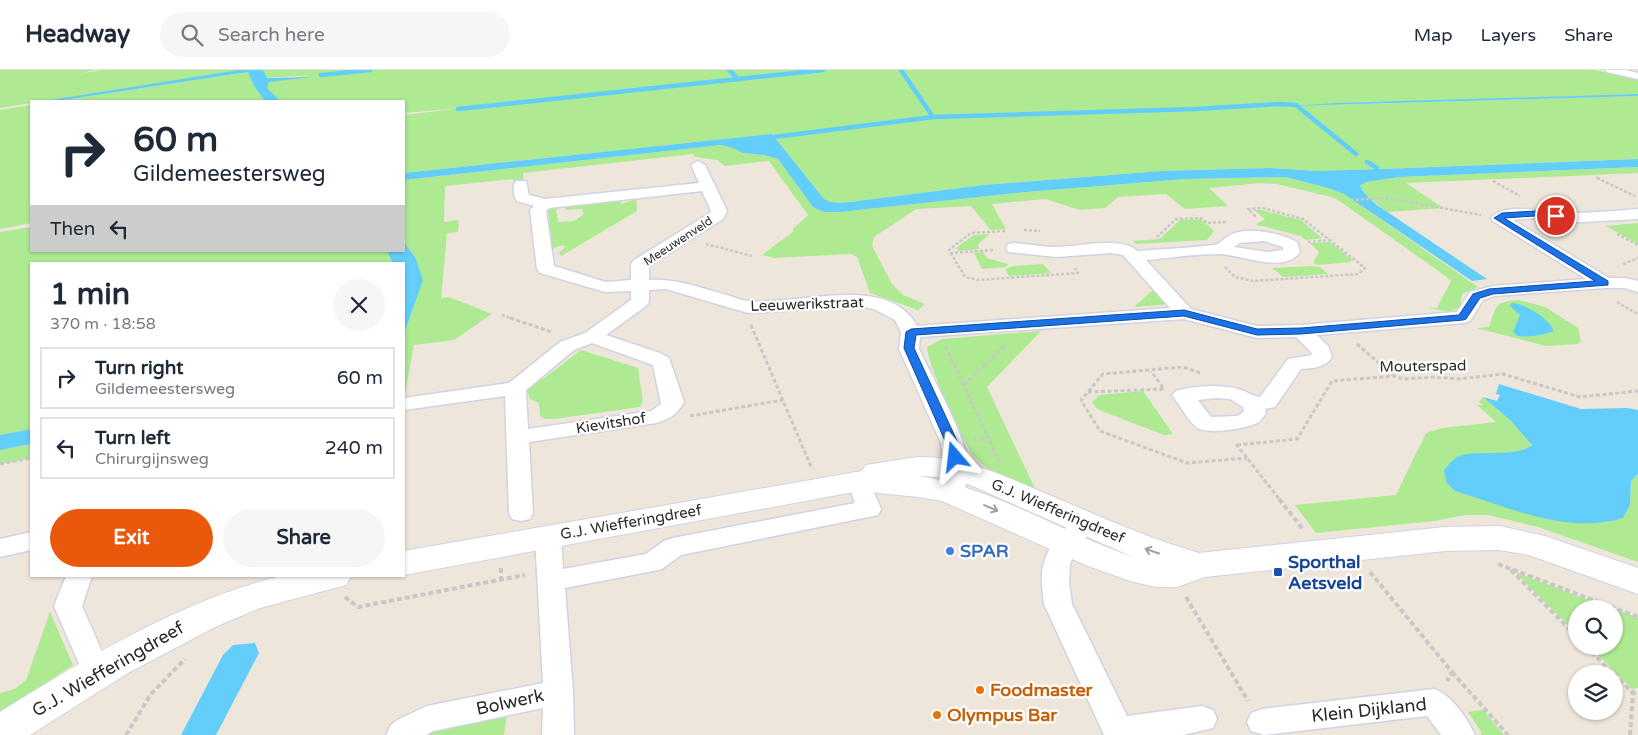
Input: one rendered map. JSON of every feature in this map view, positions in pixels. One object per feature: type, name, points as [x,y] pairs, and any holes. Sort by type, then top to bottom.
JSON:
[{"type":"street","points":[[1612,70],[1638,76]]},
{"type":"street","name":"Meeuwenveld","points":[[545,204],[538,210],[546,269],[605,287],[641,285],[640,264],[719,214],[698,165]]},
{"type":"street","points":[[521,184],[522,198],[545,204],[707,186]]},
{"type":"street","points":[[1499,218],[1502,216],[1535,213],[1565,218],[1638,214]]},
{"type":"street","points":[[1499,218],[1605,283]]},
{"type":"street","points":[[1014,248],[1056,252],[1111,248],[1123,250],[1134,256],[1184,313]]},
{"type":"street","points":[[1134,256],[1222,249]]},
{"type":"street","points":[[955,482],[952,443],[909,348],[911,332],[1184,313],[1257,332],[1301,331],[1463,317],[1476,296],[1493,291],[1605,283],[1638,286]]},
{"type":"street","name":"Leeuwerikstraat","points":[[641,285],[667,284],[743,306],[757,308],[863,300],[882,306],[902,317],[911,332]]},
{"type":"street","points":[[405,404],[515,388],[567,346],[585,339],[640,302],[641,285]]},
{"type":"street","points":[[1252,404],[1267,402],[1295,363],[1314,362],[1322,357],[1321,350],[1301,331]]},
{"type":"street","name":"Kievitshof","points":[[517,437],[652,417],[667,411],[673,402],[662,362],[658,359],[585,339]]},
{"type":"street","points":[[515,388],[521,513]]},
{"type":"street","points":[[1224,392],[1240,396],[1252,404],[1255,413],[1252,417],[1241,421],[1220,423],[1205,424],[1183,395],[1224,392]]},
{"type":"street","points":[[550,576],[654,562],[673,547],[869,509],[859,481]]},
{"type":"street","name":"G.J. Wiefferingdreef","points":[[405,563],[859,481],[920,486],[955,482],[988,506],[1076,533],[1122,567],[1150,574],[1176,574],[1199,565],[1445,540],[1638,598]]},
{"type":"street","points":[[1076,533],[1055,567],[1058,604],[1118,731],[1202,719]]},
{"type":"street","name":"Bolwerk","points":[[402,735],[426,719],[558,692],[548,537]]},
{"type":"street","name":"G.J. Wiefferingdreef","points":[[1483,551],[1499,538],[1533,544],[1638,581]]},
{"type":"street","points":[[0,548],[30,541]]},
{"type":"street","points":[[79,577],[68,606],[96,672]]},
{"type":"street","name":"G.J. Wiefferingdreef","points":[[0,733],[96,672],[173,629],[238,602],[337,585]]},
{"type":"street","points":[[558,692],[558,735]]},
{"type":"street","name":"Klein Dijkland","points":[[1256,714],[1434,702],[1459,735]]},
{"type":"path","points":[[1596,177],[1638,198]]},
{"type":"path","points":[[1351,200],[1386,198],[1499,218]]},
{"type":"path","points":[[683,238],[752,256]]},
{"type":"path","points":[[950,253],[1014,248]]},
{"type":"path","points":[[743,306],[812,469]]},
{"type":"path","points":[[502,315],[585,339]]},
{"type":"path","points":[[964,385],[1016,335],[1011,325]]},
{"type":"path","points":[[1330,328],[1340,335],[1350,338],[1394,376]]},
{"type":"path","points":[[938,330],[1003,469]]},
{"type":"path","points":[[1088,392],[1164,389],[1150,370]]},
{"type":"path","name":"Mouterspad","points":[[1237,445],[1298,439],[1332,381],[1394,376],[1403,379],[1435,377],[1459,379],[1503,374],[1580,397],[1638,391]]},
{"type":"path","points":[[667,411],[685,416],[783,400]]},
{"type":"path","points":[[1220,423],[1307,535],[1330,552],[1365,566],[1452,672],[1508,735]]},
{"type":"path","points":[[0,464],[30,458]]},
{"type":"path","points":[[1483,551],[1508,568],[1568,628]]},
{"type":"path","points":[[1508,568],[1638,617]]},
{"type":"path","points":[[337,585],[358,607],[550,576]]},
{"type":"path","points":[[1184,595],[1256,714]]},
{"type":"path","points":[[1595,655],[1605,665]]},
{"type":"path","points":[[126,735],[135,717],[174,668],[188,656]]},
{"type":"path","points":[[1434,702],[1452,672]]},
{"type":"path","points":[[1623,682],[1635,693],[1630,735]]},
{"type":"green space","points":[[0,70],[95,70],[77,74],[103,70],[1595,70],[1638,79],[1638,94],[1294,106],[1638,96],[1638,159],[1318,171],[1269,168],[1162,171],[984,185],[842,203],[830,202],[824,199],[772,134],[405,173],[405,115],[462,108],[405,113],[405,100],[277,100],[261,88],[269,82],[312,75],[266,78],[254,86],[264,100],[64,100],[242,73],[236,72],[51,100],[30,100],[30,103],[0,108]]},
{"type":"green space","points":[[30,105],[30,223],[0,229],[0,110]]},
{"type":"green space","points":[[721,145],[743,153],[764,155],[778,159],[813,207],[824,212],[840,212],[1026,192],[1185,179],[1286,177],[1344,194],[1478,287],[1462,294],[1460,307],[1451,312],[1428,308],[1437,308],[1451,281],[1440,272],[1335,198],[1277,184],[1260,183],[1209,188],[1228,206],[1185,209],[1166,194],[1118,197],[1105,208],[1080,210],[1045,199],[992,204],[1006,229],[991,230],[971,206],[916,209],[874,237],[872,246],[892,284],[903,295],[925,304],[918,310],[870,293],[857,257],[851,254],[775,258],[762,255],[794,231],[792,230],[808,215],[769,161],[725,166],[717,160],[695,157],[693,154],[523,173],[524,182],[514,183],[513,179],[445,186],[444,222],[459,220],[458,232],[447,233],[441,298],[449,297],[492,314],[454,340],[414,345],[405,394],[405,331],[415,304],[415,257],[405,243],[405,180]]},
{"type":"green space","points":[[1638,167],[1638,173],[1406,183],[1443,208],[1387,212],[1365,194],[1360,186],[1366,182],[1399,177]]},
{"type":"green space","points":[[636,199],[637,211],[561,256],[559,252],[566,247],[562,245],[552,249],[549,207],[563,206],[556,210],[558,222],[574,221],[584,214],[582,209],[565,210],[568,206],[620,201],[621,204]]},
{"type":"green space","points":[[1254,210],[1301,220],[1322,238],[1306,240],[1301,236],[1258,226],[1256,224],[1265,219]]},
{"type":"green space","points":[[1201,219],[1214,231],[1207,240],[1136,244],[1133,241],[1160,239],[1180,220]]},
{"type":"green space","points":[[1638,223],[1638,244],[1606,226]]},
{"type":"green space","points":[[30,227],[30,252],[387,252],[392,262],[30,262],[30,429],[0,435],[0,232]]},
{"type":"green space","points":[[990,234],[978,244],[979,249],[958,251],[957,247],[974,235]]},
{"type":"green space","points":[[1330,242],[1352,259],[1351,262],[1318,265],[1313,263],[1319,252],[1310,243]]},
{"type":"green space","points":[[983,252],[987,258],[1008,264],[1006,267],[982,269],[974,253]]},
{"type":"green space","points":[[1043,264],[1051,273],[1009,276],[1005,269],[1014,266]]},
{"type":"green space","points":[[1320,267],[1328,274],[1283,277],[1272,268]]},
{"type":"green space","points":[[1155,288],[1169,304],[1134,307]]},
{"type":"green space","points":[[1519,300],[1545,307],[1578,328],[1581,341],[1578,344],[1546,346],[1476,328],[1489,327],[1495,309],[1501,304]]},
{"type":"green space","points":[[1041,331],[987,387],[1038,495],[997,475],[976,458],[970,450],[947,404],[933,370],[927,347],[942,339]]},
{"type":"green space","points":[[581,350],[638,368],[643,401],[640,407],[554,419],[545,419],[540,416],[539,403],[530,399],[526,388],[535,377],[543,379]]},
{"type":"green space","points":[[1143,391],[1173,434],[1164,435],[1104,412],[1096,408],[1092,402],[1100,395]]},
{"type":"green space","points":[[1483,397],[1510,420],[1532,445],[1518,451],[1459,456],[1455,491],[1553,520],[1596,523],[1630,505],[1631,481],[1638,474],[1638,562],[1538,527],[1488,515],[1466,515],[1434,521],[1316,533],[1295,505],[1396,495],[1426,433],[1443,428],[1496,422],[1477,405],[1483,405],[1479,402]]},
{"type":"green space","points":[[30,444],[30,458],[0,464],[0,450]]},
{"type":"green space","points":[[1515,572],[1588,600],[1568,600],[1568,625]]},
{"type":"green space","points":[[50,612],[73,665],[0,714],[0,693],[15,689],[26,680]]},
{"type":"green space","points":[[1623,612],[1638,618],[1638,688],[1632,689],[1623,680],[1623,665],[1608,665],[1598,655],[1623,655]]},
{"type":"green space","points":[[1483,710],[1504,735],[1480,735],[1482,733],[1468,712]]},
{"type":"green space","points":[[507,714],[504,735],[425,735],[436,730]]},
{"type":"water","points":[[239,70],[263,70],[267,78],[312,77],[269,82],[267,88],[279,100],[264,100],[254,86],[248,72],[64,100],[50,100]]},
{"type":"water","points":[[1638,94],[1638,96],[1289,106],[1338,103]]},
{"type":"water","points":[[772,134],[824,199],[830,202],[842,203],[984,185],[1162,171],[1269,168],[1318,171],[1638,159],[1638,167],[1399,177],[1366,182],[1360,186],[1365,194],[1377,205],[1487,279],[1472,281],[1344,194],[1286,177],[1185,179],[1026,192],[840,212],[824,212],[813,207],[778,159],[764,155],[743,153],[721,145],[405,180],[405,173]]},
{"type":"water","points":[[405,243],[415,257],[423,280],[405,331],[405,262],[392,262],[387,252],[405,252]]},
{"type":"water","points":[[1511,303],[1536,312],[1547,321],[1554,331],[1531,336],[1517,335],[1513,332],[1520,315],[1510,306]]},
{"type":"water","points":[[1499,384],[1581,409],[1627,408],[1638,410],[1638,474],[1631,481],[1630,505],[1623,518],[1581,523],[1538,517],[1455,491],[1446,482],[1444,470],[1459,456],[1476,453],[1516,451],[1532,445],[1510,420],[1483,397],[1497,401],[1500,395],[1496,394]]},
{"type":"water","points":[[30,429],[30,444],[0,450],[0,435]]},
{"type":"water","points":[[255,643],[259,653],[216,735],[181,735],[223,655],[233,645]]},
{"type":"waterway","points":[[321,75],[370,70]]},
{"type":"waterway","points":[[729,70],[738,79]]},
{"type":"waterway","points":[[738,79],[823,70]]},
{"type":"waterway","points":[[901,70],[933,117]]},
{"type":"waterway","points":[[458,109],[738,79]]},
{"type":"waterway","points":[[933,117],[1195,109],[1280,104],[1296,105],[1356,154]]},
{"type":"waterway","points":[[774,137],[933,117]]},
{"type":"waterway","points":[[1367,162],[1377,168]]},
{"type":"place","name":"SPAR","points":[[950,551]]},
{"type":"place","name":"Sporthal Aetsveld","points":[[1278,572]]},
{"type":"place","name":"Foodmaster","points":[[980,690]]},
{"type":"place","name":"Olympus Bar","points":[[937,715]]},
{"type":"route","points":[[955,457],[952,443],[909,348],[911,332],[1184,313],[1257,332],[1301,331],[1463,317],[1476,296],[1493,291],[1605,283],[1499,218],[1502,216],[1535,213],[1556,216]]}]
